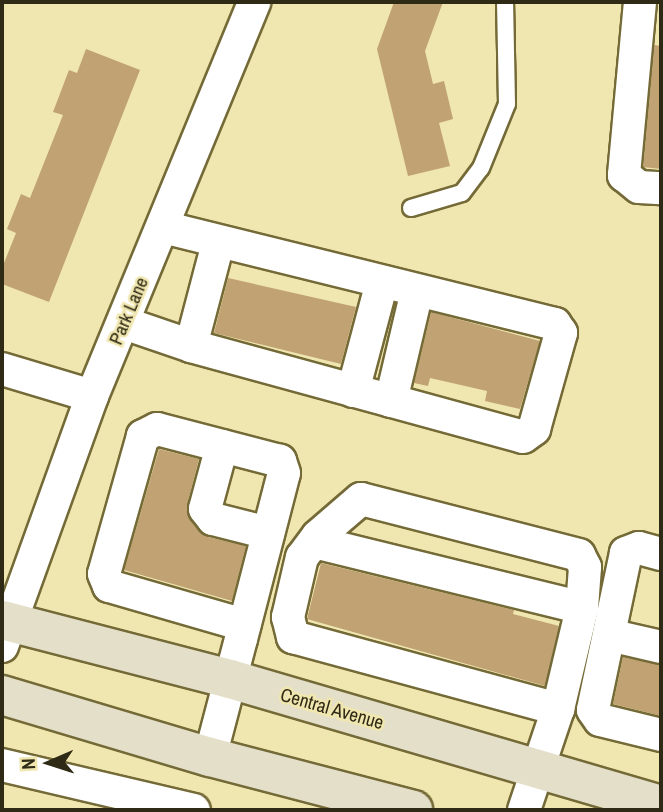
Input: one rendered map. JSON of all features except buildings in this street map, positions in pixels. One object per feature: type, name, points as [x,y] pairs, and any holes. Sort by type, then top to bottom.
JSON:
[{"type":"main road","name":"Central Avenue","points":[[4,629],[230,679],[661,805]]},
{"type":"main road","points":[[2,695],[210,757],[413,810]]},
{"type":"street","name":"Park Lane","points":[[4,629],[92,396],[164,227],[254,2]]},
{"type":"street","points":[[640,2],[624,175],[639,187],[661,188]]},
{"type":"street","points":[[124,323],[191,346],[523,437],[534,429],[561,333],[555,324],[218,243],[164,227]]},
{"type":"street","points":[[191,346],[218,243]]},
{"type":"street","points":[[354,391],[382,282]]},
{"type":"street","points":[[391,401],[417,291]]},
{"type":"street","points":[[2,369],[92,396]]},
{"type":"street","points":[[210,757],[284,473],[279,461],[157,429],[143,436],[104,574],[108,586],[244,625]]},
{"type":"street","points":[[222,446],[205,509],[214,519],[268,533]]},
{"type":"street","points":[[524,810],[558,709],[582,608],[585,567],[579,555],[361,499],[314,542],[302,557],[288,617],[293,637],[558,709]]},
{"type":"street","points":[[314,542],[582,608]]},
{"type":"street","points":[[661,554],[639,548],[626,553],[593,710],[600,720],[661,735]]},
{"type":"street","points":[[609,635],[661,646]]},
{"type":"street","points":[[2,765],[194,810]]},
{"type":"lane","points":[[411,208],[462,193],[481,168],[507,104],[505,2]]}]
